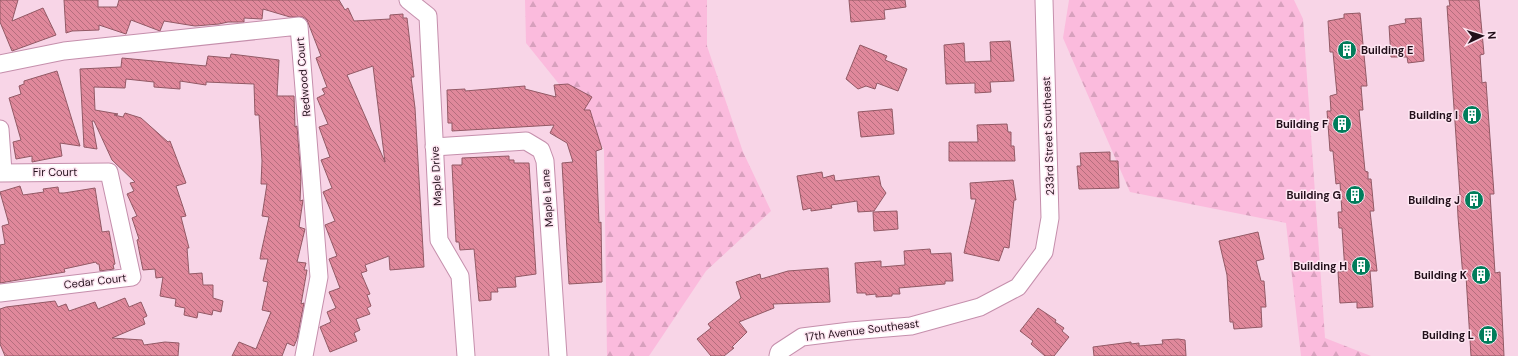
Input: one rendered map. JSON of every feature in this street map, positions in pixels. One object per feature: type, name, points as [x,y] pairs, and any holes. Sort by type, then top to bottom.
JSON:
[{"type":"street","name":"Maple Drive","points":[[408,0],[428,16],[439,240],[460,276],[466,356]]},
{"type":"street","name":"233rd Street Southeast","points":[[1032,267],[1044,252],[1050,218],[1044,0]]},
{"type":"street","name":"Redwood Court","points":[[0,64],[64,51],[299,26],[319,277],[304,356]]},
{"type":"street","points":[[0,129],[2,172]]},
{"type":"street","name":"Maple Lane","points":[[434,147],[526,141],[541,150],[545,161],[558,356]]},
{"type":"street","name":"Fir Court","points":[[2,172],[109,172]]},
{"type":"street","name":"Cedar Court","points":[[0,293],[132,277],[109,172]]},
{"type":"street","name":"17th Avenue Southeast","points":[[778,356],[780,352],[802,337],[911,326],[980,307],[1018,287],[1032,267]]},
{"type":"green space","points":[[525,0],[707,0],[707,46],[743,152],[771,211],[706,271],[649,356],[607,356],[604,149],[563,89],[526,43]]},
{"type":"green space","points":[[1069,0],[1294,0],[1303,19],[1325,338],[1371,356],[1301,356],[1286,223],[1130,192],[1063,38]]},
{"type":"building","points":[[0,0],[18,0],[12,21],[43,8],[56,35],[12,51],[0,22]]},
{"type":"building","points":[[64,0],[98,0],[98,7],[117,7],[119,0],[339,0],[345,10],[348,8],[354,21],[390,19],[390,15],[403,14],[403,18],[407,18],[414,77],[411,77],[415,108],[424,267],[390,270],[389,256],[365,265],[367,271],[361,273],[370,294],[367,295],[371,306],[367,308],[370,314],[356,319],[360,330],[354,333],[357,341],[330,352],[320,327],[331,322],[327,312],[336,308],[329,292],[340,288],[329,259],[337,256],[325,225],[335,221],[323,192],[332,188],[321,160],[330,157],[319,127],[328,124],[317,98],[325,94],[322,89],[327,87],[316,58],[321,56],[307,20],[303,17],[290,17],[263,9],[262,19],[244,18],[244,22],[228,22],[195,26],[164,21],[160,31],[131,20],[126,34],[99,25],[99,30],[72,31],[66,33]],"holes":[[[373,66],[385,162],[347,75]]]},
{"type":"building","points":[[849,0],[905,0],[906,7],[884,10],[885,19],[851,22]]},
{"type":"building","points":[[1449,0],[1479,0],[1484,54],[1480,55],[1482,83],[1486,82],[1494,194],[1490,194],[1495,273],[1500,272],[1504,356],[1471,356],[1466,276],[1463,277],[1458,217],[1457,195],[1460,195],[1447,6],[1450,6]]},
{"type":"building","points":[[1360,13],[1367,86],[1361,86],[1363,110],[1359,110],[1365,171],[1368,172],[1368,179],[1371,179],[1374,211],[1370,211],[1377,271],[1370,271],[1373,307],[1357,308],[1357,302],[1340,303],[1338,272],[1345,271],[1342,228],[1339,228],[1338,212],[1342,212],[1340,183],[1336,184],[1333,151],[1330,151],[1327,111],[1331,111],[1330,96],[1337,94],[1333,52],[1330,52],[1328,21],[1344,18],[1344,14]]},
{"type":"building","points":[[1421,18],[1424,61],[1408,63],[1407,57],[1391,57],[1389,26],[1406,23],[1405,19]]},
{"type":"building","points":[[1010,41],[1014,81],[990,82],[991,92],[975,93],[975,83],[946,84],[944,45],[964,43],[965,62],[991,61],[990,42]]},
{"type":"building","points":[[860,45],[887,56],[885,60],[907,69],[898,91],[877,83],[875,89],[866,86],[858,89],[846,79]]},
{"type":"building","points":[[231,54],[279,60],[277,96],[294,96],[295,127],[297,126],[301,178],[300,201],[303,200],[299,227],[305,229],[297,262],[306,263],[304,270],[307,270],[301,304],[304,303],[297,339],[294,346],[287,343],[282,356],[232,356],[239,342],[256,349],[271,312],[262,310],[268,282],[263,281],[268,259],[260,259],[269,217],[262,216],[267,184],[261,184],[262,161],[259,115],[255,115],[254,84],[206,82],[206,85],[180,81],[180,89],[154,87],[154,82],[126,79],[125,88],[94,87],[95,110],[118,114],[114,115],[123,117],[125,113],[141,118],[168,142],[170,141],[186,183],[176,186],[186,216],[181,217],[189,248],[187,248],[189,274],[202,273],[203,285],[213,285],[213,298],[223,301],[221,312],[213,310],[212,315],[198,312],[197,318],[184,315],[185,308],[175,306],[176,299],[160,296],[163,277],[156,278],[155,269],[143,270],[137,240],[139,239],[132,218],[137,216],[127,194],[134,191],[130,183],[135,182],[112,160],[94,121],[92,121],[97,149],[84,147],[80,69],[121,67],[122,58],[206,66],[208,56],[230,58]]},
{"type":"building","points":[[57,71],[80,146],[60,143],[62,156],[32,162],[32,156],[16,159],[13,142],[21,140],[9,98],[21,94],[19,86],[24,84],[24,81]]},
{"type":"building","points":[[568,84],[592,97],[584,110],[590,110],[602,149],[596,151],[599,223],[601,222],[602,282],[569,284],[562,163],[573,162],[567,143],[550,133],[554,125],[452,131],[452,123],[448,123],[447,90],[465,89],[465,91],[525,86],[525,89],[556,97],[554,85]]},
{"type":"building","points":[[892,109],[894,134],[861,137],[858,112]]},
{"type":"building","points":[[1007,124],[1008,132],[1011,132],[1011,146],[1014,146],[1015,161],[949,161],[949,142],[978,142],[977,125]]},
{"type":"building","points":[[1110,152],[1110,161],[1118,161],[1119,188],[1079,189],[1077,166],[1081,166],[1080,153]]},
{"type":"building","points":[[509,156],[509,160],[514,160],[514,163],[529,163],[536,274],[515,277],[516,287],[497,288],[498,292],[491,292],[491,300],[479,301],[474,249],[460,250],[459,242],[456,242],[452,165],[462,165],[462,158]]},
{"type":"building","points":[[822,172],[823,178],[834,175],[835,181],[879,176],[881,186],[886,193],[874,211],[858,212],[857,201],[831,205],[832,208],[811,211],[811,208],[803,210],[797,176]]},
{"type":"building","points":[[1013,180],[1016,200],[1014,200],[1009,248],[1004,247],[999,261],[964,253],[976,199],[971,199],[970,183]]},
{"type":"building","points":[[20,186],[23,195],[44,192],[43,189],[58,187],[59,193],[95,188],[102,232],[109,231],[115,264],[113,265],[114,269],[100,271],[99,264],[96,262],[64,269],[65,272],[0,283],[0,245],[5,244],[2,226],[9,224],[0,192]]},
{"type":"building","points":[[897,211],[898,229],[874,231],[873,212]]},
{"type":"building","points":[[1258,232],[1264,259],[1256,261],[1261,281],[1264,281],[1266,307],[1261,307],[1262,327],[1234,329],[1233,322],[1230,322],[1227,275],[1219,241]]},
{"type":"building","points":[[930,249],[931,254],[951,253],[953,281],[945,281],[945,284],[899,288],[900,294],[892,294],[892,296],[876,297],[876,294],[866,295],[866,293],[857,293],[855,263],[881,261],[881,267],[905,265],[904,251]]},
{"type":"building","points":[[828,268],[830,302],[773,304],[774,308],[739,322],[747,332],[732,347],[734,348],[724,356],[711,356],[697,339],[711,328],[708,324],[741,298],[736,282],[760,274],[761,279],[788,271]]},
{"type":"building","points":[[125,298],[129,307],[141,302],[147,316],[143,318],[145,324],[112,338],[142,340],[144,345],[165,342],[179,343],[178,356],[5,356],[0,344],[0,309],[55,301],[58,307],[66,304],[69,311],[95,302],[98,309]]},
{"type":"building","points":[[1038,308],[1056,320],[1055,322],[1064,328],[1062,331],[1069,337],[1054,356],[1045,356],[1031,344],[1033,341],[1020,331]]},
{"type":"building","points":[[1162,340],[1185,340],[1186,356],[1094,356],[1093,347],[1131,342],[1131,344],[1139,343],[1139,346],[1163,344]]},
{"type":"place","name":"Building E","points":[[1347,50]]},
{"type":"place","name":"Building I","points":[[1472,115]]},
{"type":"place","name":"Building F","points":[[1342,124]]},
{"type":"place","name":"Building G","points":[[1355,195]]},
{"type":"place","name":"Building J","points":[[1474,200]]},
{"type":"place","name":"Building H","points":[[1361,266]]},
{"type":"place","name":"Building K","points":[[1481,275]]},
{"type":"place","name":"Building L","points":[[1488,335]]}]
